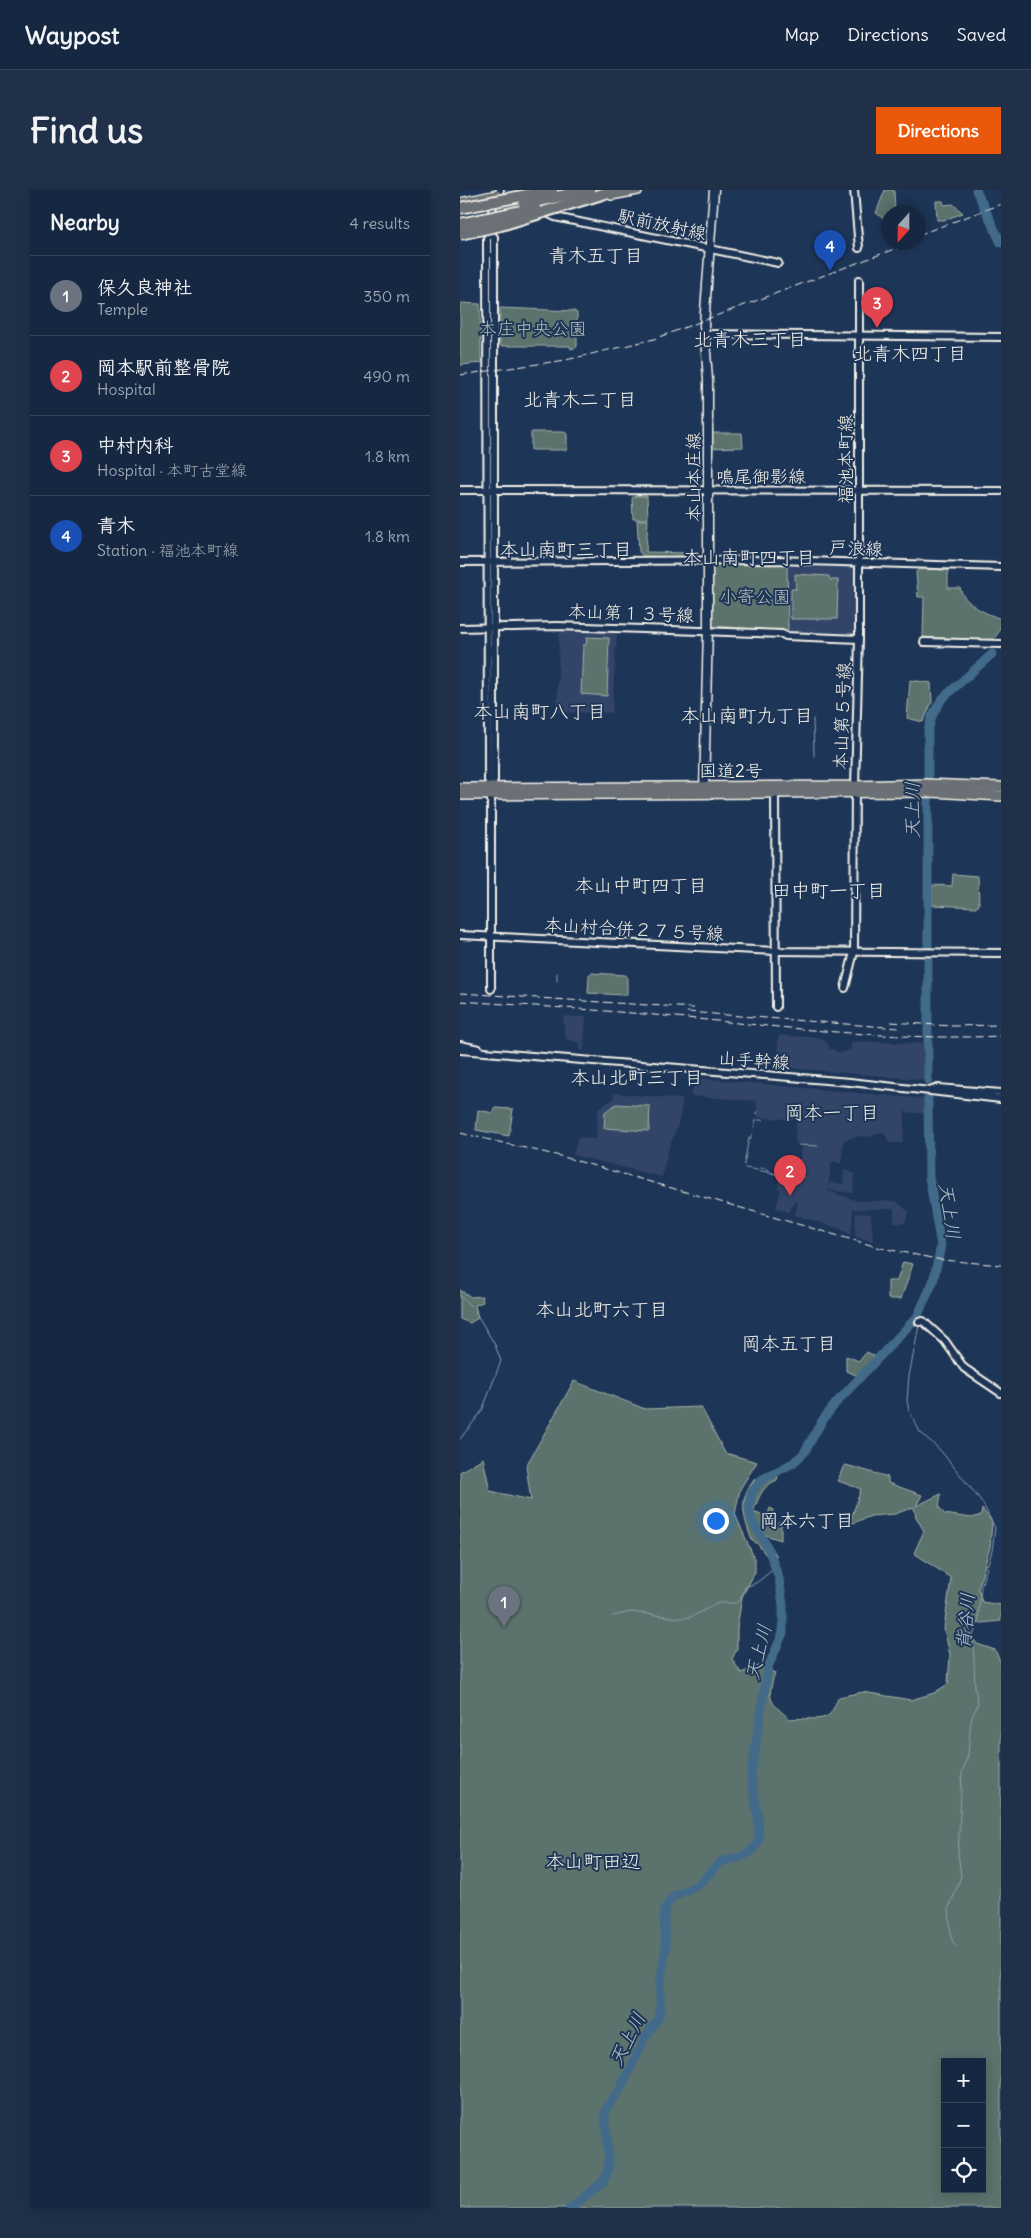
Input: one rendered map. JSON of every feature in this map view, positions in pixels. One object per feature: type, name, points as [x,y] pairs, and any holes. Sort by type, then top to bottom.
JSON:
[{"type":"highway","points":[[522,190],[531,192],[561,190]]},
{"type":"highway","points":[[460,213],[561,190]]},
{"type":"highway","points":[[460,208],[561,190]]},
{"type":"highway","points":[[460,218],[589,190]]},
{"type":"highway","points":[[460,224],[618,190]]},
{"type":"highway","points":[[460,230],[541,210],[638,190]]},
{"type":"highway","points":[[460,203],[498,193]]},
{"type":"highway","points":[[460,234],[501,225],[602,194]]},
{"type":"highway","name":"国道2号","points":[[460,788],[491,791],[1001,788]]},
{"type":"highway","name":"国道2号","points":[[929,788],[1001,796]]},
{"type":"highway","name":"国道2号","points":[[460,795],[491,791]]},
{"type":"main road","name":"本山本庄線","points":[[704,790],[708,631],[708,380],[704,312],[714,190]]},
{"type":"street","points":[[854,190],[860,248]]},
{"type":"street","points":[[491,989],[491,791],[488,780],[491,490],[487,238],[491,234],[493,206],[498,193]]},
{"type":"street","name":"駅前放射線","points":[[541,210],[555,217],[778,263]]},
{"type":"street","name":"福池本町線","points":[[859,280],[859,639]]},
{"type":"street","points":[[705,334],[1001,337]]},
{"type":"street","name":"鳴尾御影線","points":[[460,490],[1001,491]]},
{"type":"street","name":"戸浪線","points":[[460,562],[776,560],[1001,567]]},
{"type":"street","name":"本山第１３号線","points":[[460,628],[558,626],[859,639]]},
{"type":"street","name":"本山第５号線","points":[[845,988],[854,952],[859,639]]},
{"type":"street","points":[[924,642],[1000,644]]},
{"type":"street","points":[[775,790],[776,1007]]},
{"type":"street","name":"本山村合併２７５号線","points":[[460,935],[776,951],[1001,952]]},
{"type":"street","name":"山手幹線","points":[[460,1045],[484,1051]]},
{"type":"street","name":"山手幹線","points":[[460,1050],[932,1090],[938,1093],[1001,1099]]},
{"type":"street","name":"山手幹線","points":[[932,1090],[938,1088],[1001,1093]]},
{"type":"street","points":[[919,1322],[922,1321],[936,1331],[964,1368],[1001,1393]]},
{"type":"shaded area","points":[[787,563],[854,566],[857,569],[857,635],[788,632]]},
{"type":"shaded area","points":[[562,630],[617,632],[612,713],[557,712],[559,633]]},
{"type":"shaded area","points":[[565,1016],[586,1017],[584,1051],[579,1050],[579,1043],[566,1039],[563,1018]]},
{"type":"shaded area","points":[[778,1035],[821,1038],[829,1045],[829,1049],[839,1053],[851,1050],[851,1043],[854,1041],[925,1044],[925,1080],[778,1067]]},
{"type":"shaded area","points":[[697,1078],[926,1099],[926,1114],[905,1112],[903,1143],[889,1143],[884,1132],[877,1133],[871,1137],[861,1136],[844,1140],[841,1164],[833,1161],[831,1164],[828,1191],[858,1201],[896,1201],[909,1212],[905,1223],[894,1223],[894,1209],[853,1209],[851,1235],[838,1228],[795,1215],[798,1202],[795,1201],[789,1212],[776,1208],[781,1189],[778,1188],[780,1176],[792,1177],[793,1158],[800,1159],[801,1144],[795,1143],[796,1120],[757,1117],[757,1101],[690,1096]]},
{"type":"shaded area","points":[[614,1093],[683,1099],[678,1125],[667,1153],[662,1177],[573,1155],[578,1137],[596,1139],[598,1109],[613,1099]]},
{"type":"shaded area","points":[[844,1169],[855,1174],[853,1193],[829,1190],[830,1182],[843,1184]]},
{"type":"shaded area","points":[[856,1213],[871,1214],[873,1241],[855,1237]]},
{"type":"green space","points":[[885,190],[894,190],[895,205],[881,205],[881,217],[876,213]]},
{"type":"green space","points":[[936,201],[943,201],[944,205],[953,204],[963,213],[944,220],[937,220]]},
{"type":"green space","points":[[460,303],[480,304],[481,363],[460,365]]},
{"type":"green space","name":"本庄中央公園","points":[[500,308],[574,311],[577,313],[577,347],[571,349],[570,346],[500,346]]},
{"type":"green space","points":[[532,432],[565,432],[567,434],[567,450],[531,450]]},
{"type":"green space","points":[[709,433],[742,433],[743,447],[709,448]]},
{"type":"green space","points":[[635,496],[647,496],[648,519],[633,519],[632,498]]},
{"type":"green space","points":[[637,520],[648,520],[646,552],[690,553],[690,557],[643,556],[639,552]]},
{"type":"green space","name":"小寄公園","points":[[787,563],[788,631],[711,626],[710,566],[713,564]]},
{"type":"green space","points":[[919,569],[948,570],[948,588],[960,588],[971,604],[1001,619],[1000,628],[996,636],[992,640],[923,637],[924,597],[918,597],[916,572]]},
{"type":"green space","points":[[795,574],[829,576],[830,580],[838,580],[837,619],[791,619],[791,589],[796,589]]},
{"type":"green space","points":[[587,637],[609,638],[607,696],[581,694],[583,645],[586,645]]},
{"type":"green space","points":[[910,680],[931,683],[932,702],[923,722],[907,718]]},
{"type":"green space","points":[[953,874],[978,876],[979,905],[977,907],[932,905],[932,885],[952,886]]},
{"type":"green space","points":[[591,973],[627,976],[627,994],[588,993],[589,975]]},
{"type":"green space","points":[[616,1104],[650,1106],[649,1131],[604,1128],[605,1112]]},
{"type":"green space","points":[[495,1108],[513,1109],[509,1136],[476,1130],[478,1110],[493,1113]]},
{"type":"green space","points":[[903,1262],[913,1264],[901,1299],[888,1299],[888,1281],[897,1281]]},
{"type":"green space","points":[[460,1290],[471,1297],[482,1296],[483,1302],[475,1305],[478,1318],[470,1323],[460,1319]]},
{"type":"green space","points":[[867,1352],[876,1357],[858,1376],[846,1371],[846,1356],[859,1361]]},
{"type":"green space","points":[[574,1381],[645,1409],[701,1407],[725,1453],[757,1462],[740,1489],[735,1514],[755,1560],[755,1572],[742,1597],[737,1628],[737,1649],[732,1659],[741,1673],[759,1666],[775,1673],[771,1689],[772,1700],[790,1719],[825,1717],[829,1715],[839,1697],[863,1692],[911,1700],[934,1693],[948,1684],[950,1655],[944,1629],[951,1578],[914,1553],[924,1531],[916,1517],[914,1507],[895,1514],[871,1516],[853,1523],[850,1522],[861,1489],[838,1481],[843,1467],[846,1465],[888,1477],[888,1483],[922,1495],[916,1506],[941,1494],[939,1507],[944,1514],[972,1518],[981,1515],[982,1509],[992,1522],[990,1547],[978,1589],[982,1602],[1001,1605],[1001,1621],[972,1624],[970,1634],[977,1644],[995,1650],[1001,1663],[1001,2208],[460,2208],[460,1472],[483,1458],[490,1491],[531,1500],[526,1466]]},
{"type":"green space","points":[[774,1475],[778,1476],[777,1480],[764,1489],[753,1512],[767,1517],[770,1508],[774,1510],[769,1525],[775,1528],[778,1522],[781,1523],[781,1540],[765,1535],[768,1546],[776,1554],[776,1557],[769,1559],[757,1543],[752,1541],[745,1517],[744,1501],[749,1486],[755,1479],[747,1499],[748,1502],[765,1480]]},
{"type":"waterway","name":"天上川","points":[[976,190],[1001,243]]},
{"type":"waterway","name":"天上川","points":[[928,1080],[928,731],[932,716],[942,699],[992,654]]},
{"type":"waterway","points":[[813,719],[814,756]]},
{"type":"waterway","points":[[557,973],[557,981]]},
{"type":"waterway","name":"天上川","points":[[570,2208],[604,2181],[609,2167],[605,2112],[619,2091],[643,2040],[658,2019],[660,2011],[660,1983],[666,1948],[665,1909],[673,1897],[699,1884],[722,1861],[741,1857],[753,1850],[759,1840],[758,1817],[751,1776],[768,1667],[783,1633],[783,1605],[779,1578],[768,1548],[751,1519],[749,1508],[751,1494],[761,1480],[793,1463],[804,1453],[822,1421],[836,1403],[917,1317],[933,1282],[941,1246],[929,1177],[928,1099]]},
{"type":"waterway","points":[[754,1127],[756,1120]]},
{"type":"waterway","points":[[758,1120],[763,1120]]},
{"type":"waterway","points":[[750,1140],[752,1134]]},
{"type":"waterway","points":[[744,1165],[749,1137]]},
{"type":"waterway","points":[[798,1145],[818,1146]]},
{"type":"waterway","points":[[745,1168],[787,1176]]},
{"type":"waterway","points":[[760,1168],[768,1169],[771,1173],[804,1177]]},
{"type":"waterway","points":[[460,1296],[471,1306]]},
{"type":"waterway","points":[[460,1439],[482,1411],[501,1361],[495,1345],[475,1311]]},
{"type":"waterway","points":[[922,1325],[939,1341],[965,1375],[1001,1397]]},
{"type":"waterway","name":"背谷川","points":[[919,1326],[909,1376],[907,1400],[909,1411],[920,1432],[941,1451],[982,1502],[995,1528],[992,1551],[981,1586],[978,1623],[973,1635],[975,1689],[978,1703],[971,1720],[968,1755],[962,1773],[958,1853],[961,1876],[949,1908],[951,1938],[956,1947]]},
{"type":"waterway","points":[[613,1616],[630,1612],[680,1618],[691,1617],[718,1603],[736,1603],[740,1600],[745,1587],[756,1583],[775,1568]]},
{"type":"railway","points":[[926,232],[1001,204]]},
{"type":"railway","points":[[460,375],[566,360],[654,339],[892,250]]},
{"type":"railway","points":[[460,993],[694,1008]]},
{"type":"railway","points":[[460,1001],[622,1012],[879,1035],[920,1037],[1001,1036]]},
{"type":"railway","points":[[687,1012],[899,1028]]},
{"type":"railway","points":[[891,1022],[952,1026],[1001,1025]]},
{"type":"railway","points":[[460,1133],[560,1156],[881,1248],[942,1260],[1001,1265]]},
{"type":"place","name":"青木","points":[[830,271]]},
{"type":"place","name":"中村内科","points":[[877,328]]},
{"type":"place","name":"岡本駅前整骨院","points":[[790,1196]]},
{"type":"place","name":"保久良神社","points":[[504,1627]]},
{"type":"district","name":"青木五丁目","points":[[596,255]]},
{"type":"district","name":"北青木三丁目","points":[[750,339]]},
{"type":"district","name":"北青木四丁目","points":[[910,353]]},
{"type":"district","name":"北青木二丁目","points":[[580,399]]},
{"type":"district","name":"本山南町三丁目","points":[[566,549]]},
{"type":"district","name":"本山南町四丁目","points":[[749,557]]},
{"type":"district","name":"本山南町八丁目","points":[[540,711]]},
{"type":"district","name":"本山南町九丁目","points":[[747,715]]},
{"type":"district","name":"本山中町四丁目","points":[[641,885]]},
{"type":"district","name":"田中町一丁目","points":[[829,890]]},
{"type":"district","name":"本山北町三丁目","points":[[637,1077]]},
{"type":"district","name":"岡本一丁目","points":[[832,1112]]},
{"type":"district","name":"本山北町六丁目","points":[[602,1309]]},
{"type":"district","name":"岡本五丁目","points":[[789,1343]]},
{"type":"district","name":"岡本六丁目","points":[[807,1520]]},
{"type":"district","name":"本山町田辺","points":[[593,1861]]}]
